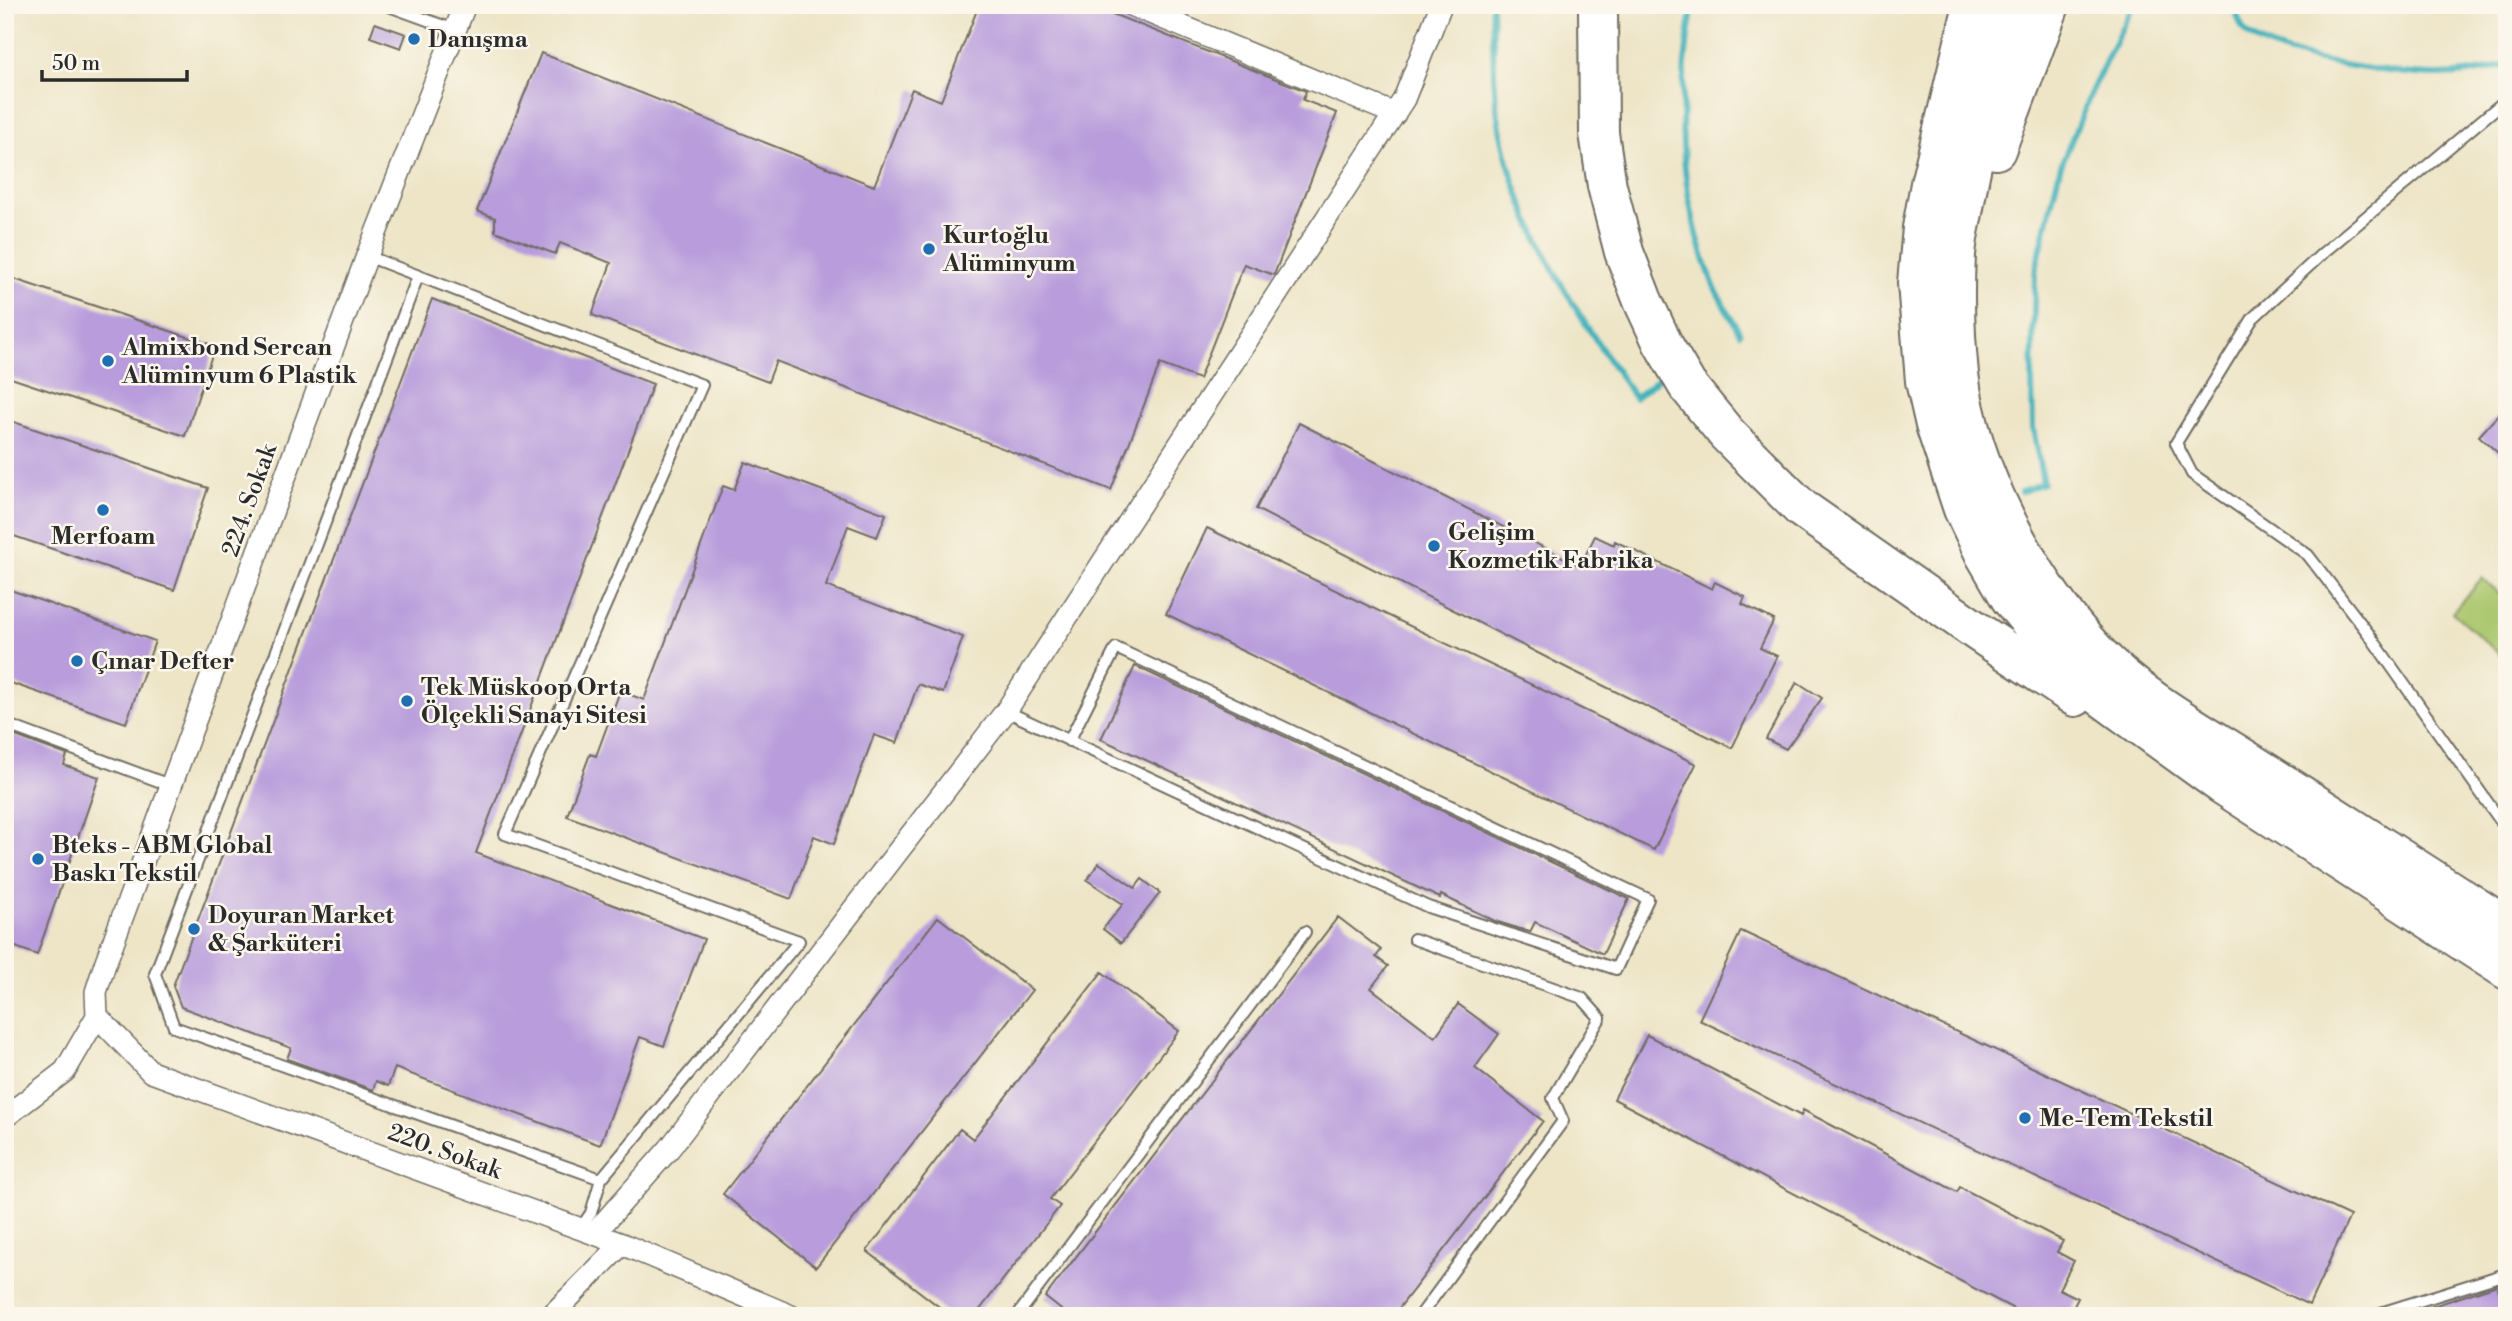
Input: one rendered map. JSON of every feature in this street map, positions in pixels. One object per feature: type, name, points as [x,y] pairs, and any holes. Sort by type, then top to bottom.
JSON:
[{"type":"highway","points":[[1598,5],[1600,133],[1607,186],[1624,252],[1663,344],[1687,385],[1727,434],[1801,508],[2124,729],[2502,946]]},
{"type":"highway","points":[[1973,5],[1930,184],[1922,228],[1917,283],[1925,381],[1947,464],[1963,509],[1985,555],[2010,598],[2045,643],[2078,680],[2221,784]]},
{"type":"highway","points":[[2009,5],[1972,160],[1956,252],[1959,375],[1972,432],[1994,494],[2015,538],[2041,580],[2097,653],[2126,679],[2502,946]]},
{"type":"highway","points":[[1959,375],[1967,277],[1976,215],[1990,167],[2050,5]]},
{"type":"street","name":"224. Sokak","points":[[97,1016],[96,992],[105,964],[367,256],[465,5]]},
{"type":"street","points":[[1130,5],[1395,114]]},
{"type":"street","points":[[587,1231],[669,1149],[1006,711],[1395,114],[1404,99],[1441,5]]},
{"type":"street","points":[[5,1117],[65,1071],[97,1016]]},
{"type":"street","name":"220. Sokak","points":[[97,1016],[151,1072],[622,1244],[791,1316]]},
{"type":"street","points":[[551,1316],[622,1244]]},
{"type":"lane","points":[[386,5],[455,30]]},
{"type":"lane","points":[[2507,99],[2324,252],[2253,318],[2176,443],[2192,474],[2308,555],[2368,633],[2507,830]]},
{"type":"lane","points":[[367,256],[702,385],[505,834],[799,941],[601,1179],[587,1231]]},
{"type":"lane","points":[[418,276],[155,974],[174,1027],[601,1179]]},
{"type":"lane","points":[[1006,711],[1069,741],[1428,907],[1616,969],[1648,899],[1116,648],[1069,741]]},
{"type":"lane","points":[[5,723],[172,786]]},
{"type":"lane","points":[[1017,1316],[1305,932]]},
{"type":"lane","points":[[1414,939],[1581,998],[1600,1018],[1553,1098],[1563,1121],[1420,1316]]},
{"type":"lane","points":[[2371,1316],[2499,1276],[2507,1278]]},
{"type":"green space","points":[[2482,578],[2507,600],[2507,661],[2452,612]]},
{"type":"building","name":"Kurtoğlu Alüminyum","points":[[979,5],[1090,5],[1306,91],[1303,100],[1337,113],[1274,275],[1244,264],[1199,379],[1160,364],[1111,490],[776,361],[768,382],[592,315],[611,263],[560,243],[555,254],[495,231],[495,218],[477,211],[541,53],[874,186],[912,89],[941,101]]},
{"type":"building","points":[[375,23],[406,34],[401,48],[370,37]]},
{"type":"building","name":"Almixbond Sercan Alüminyum 6 Plastik","points":[[5,276],[215,346],[185,436],[5,376]]},
{"type":"building","name":"Tek Müskoop Orta Ölçekli Sanayi Sitesi","points":[[432,299],[653,384],[476,853],[704,939],[664,1046],[640,1037],[600,1145],[395,1068],[388,1086],[376,1081],[373,1090],[287,1059],[291,1048],[181,1007],[173,986]]},
{"type":"building","points":[[2507,405],[2507,461],[2479,436]]},
{"type":"building","name":"Merfoam","points":[[5,419],[208,488],[174,590],[5,533]]},
{"type":"building","points":[[1299,423],[1580,566],[1595,536],[1614,545],[1615,541],[1712,589],[1715,582],[1745,597],[1742,604],[1774,620],[1760,648],[1777,656],[1732,748],[1569,669],[1256,509]]},
{"type":"building","points":[[745,462],[886,514],[877,537],[848,526],[826,586],[963,637],[943,693],[918,684],[897,743],[874,735],[834,844],[814,836],[791,899],[567,816],[590,754],[596,756],[620,691],[644,700],[723,486],[734,490]]},
{"type":"building","points":[[1207,528],[1696,764],[1654,850],[1166,614]]},
{"type":"building","name":"Çınar Defter","points":[[5,588],[155,641],[126,723],[5,681]]},
{"type":"building","points":[[1135,666],[1629,899],[1603,954],[1535,922],[1530,932],[1495,921],[1441,895],[1440,898],[1101,739]]},
{"type":"building","points":[[1797,682],[1822,698],[1786,749],[1766,739]]},
{"type":"building","name":"Bteks - ABM Global Baskı Tekstil","points":[[5,732],[67,755],[64,765],[99,777],[37,955],[5,943]]},
{"type":"building","points":[[1099,863],[1135,888],[1142,879],[1160,893],[1121,943],[1103,929],[1123,904],[1087,880]]},
{"type":"building","points":[[938,917],[1032,990],[816,1267],[723,1194]]},
{"type":"building","points":[[1338,917],[1381,950],[1376,957],[1388,966],[1371,988],[1435,1037],[1458,1004],[1499,1034],[1475,1068],[1543,1121],[1393,1316],[1069,1316],[1045,1297]]},
{"type":"building","name":"Me-Tem Tekstil","points":[[1741,931],[2350,1216],[2309,1305],[1699,1020]]},
{"type":"building","points":[[1102,972],[1179,1031],[1050,1199],[1060,1206],[975,1316],[951,1316],[867,1251],[960,1129],[973,1139]]},
{"type":"building","points":[[1647,1035],[1801,1116],[1803,1110],[1957,1192],[1960,1187],[2063,1241],[2057,1252],[2074,1261],[2059,1289],[2078,1298],[2069,1316],[2027,1316],[1614,1099]]},
{"type":"building","points":[[2497,1285],[2501,1298],[2507,1296],[2507,1316],[2412,1316],[2412,1313]]},
{"type":"waterway","points":[[1492,5],[1494,79],[1499,122],[1507,160],[1534,232],[1571,301],[1635,398],[1664,374]]},
{"type":"waterway","points":[[1693,5],[1682,110],[1686,179],[1700,247],[1712,281],[1740,333]]},
{"type":"waterway","points":[[2021,492],[2043,483],[2033,428],[2035,273],[2060,168],[2093,88],[2133,5]]},
{"type":"waterway","points":[[2234,5],[2241,25],[2248,34],[2263,43],[2310,58],[2395,72],[2437,75],[2507,65]]},
{"type":"place","name":"Danışma","points":[[414,39]]},
{"type":"place","name":"Kurtoğlu Alüminyum","points":[[929,249]]},
{"type":"place","name":"Almixbond Sercan Alüminyum 6 Plastik","points":[[108,361]]},
{"type":"place","name":"Merfoam","points":[[103,510]]},
{"type":"place","name":"Gelişim Kozmetik Fabrika","points":[[1434,546]]},
{"type":"place","name":"Çınar Defter","points":[[77,661]]},
{"type":"place","name":"Tek Müskoop Orta Ölçekli Sanayi Sitesi","points":[[407,701]]},
{"type":"place","name":"Bteks - ABM Global Baskı Tekstil","points":[[38,859]]},
{"type":"place","name":"Doyuran Market & Şarküteri","points":[[194,929]]},
{"type":"place","name":"Me-Tem Tekstil","points":[[2025,1118]]}]
